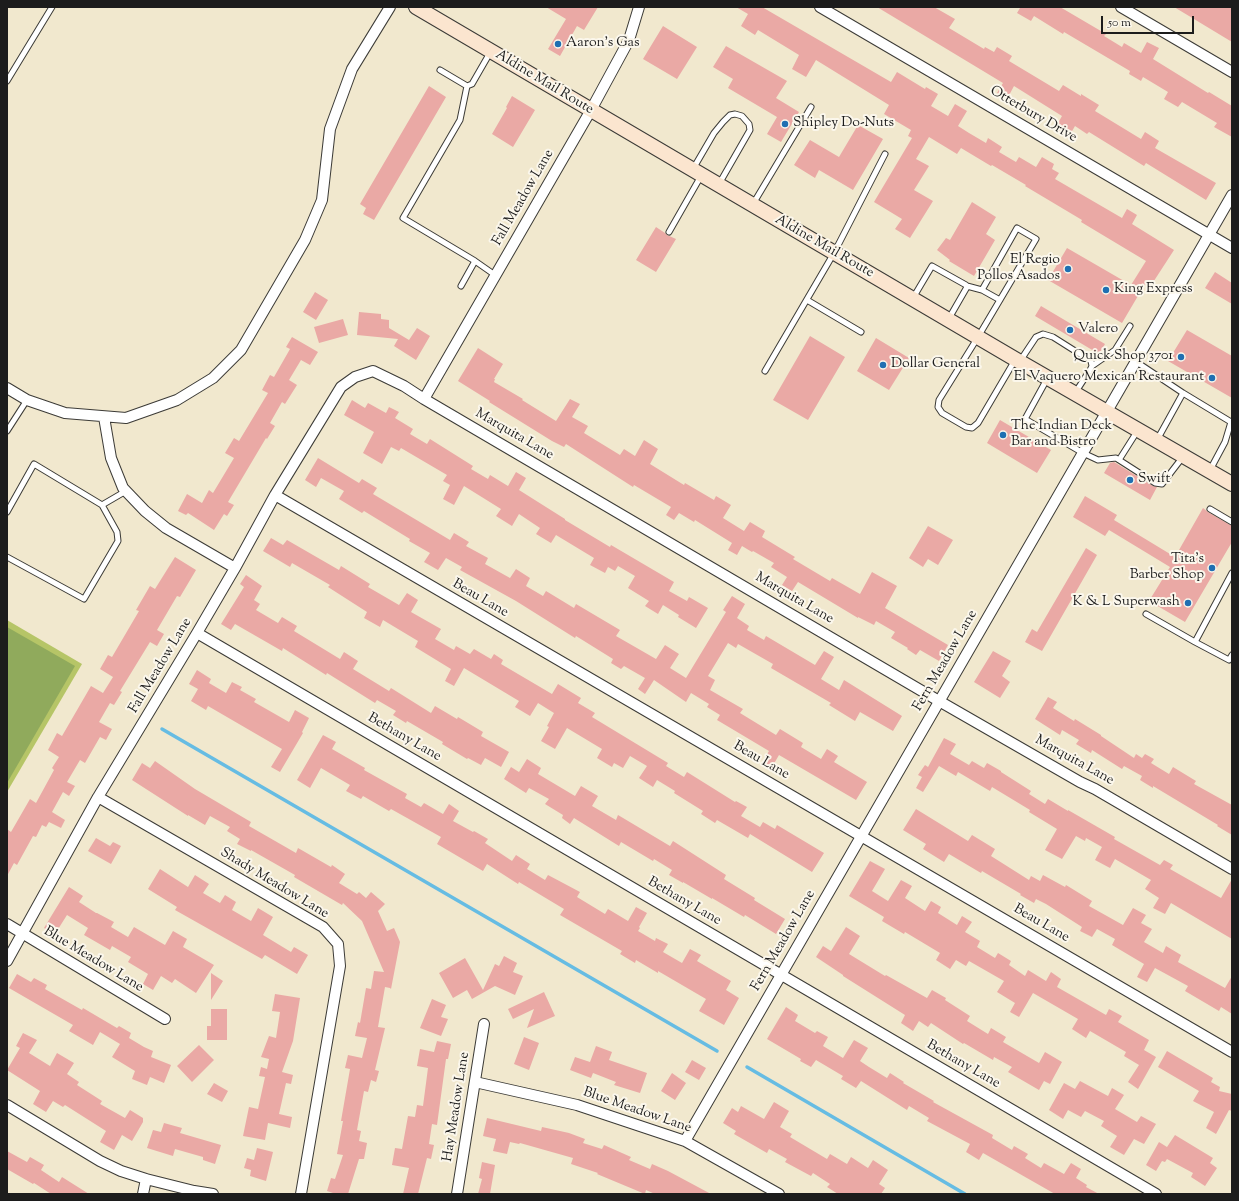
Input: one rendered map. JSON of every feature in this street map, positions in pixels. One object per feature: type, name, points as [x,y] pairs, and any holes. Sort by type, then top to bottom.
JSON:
[{"type":"main road","name":"Aldine Mail Route","points":[[416,7],[912,299],[1232,484]]},
{"type":"street","points":[[7,388],[27,400],[65,413],[126,418],[177,400],[213,378],[240,350],[305,240],[322,200],[330,129],[352,69],[390,7]]},
{"type":"street","name":"Fall Meadow Lane","points":[[424,398],[591,110],[629,40],[639,7]]},
{"type":"street","name":"Otterbury Drive","points":[[820,7],[1232,248]]},
{"type":"street","points":[[1121,7],[1232,72]]},
{"type":"street","name":"Fern Meadow Lane","points":[[685,1141],[1232,195]]},
{"type":"street","name":"Marquita Lane","points":[[341,387],[355,377],[373,371],[404,386],[939,701],[1080,782],[1095,789],[1232,869]]},
{"type":"street","name":"Fall Meadow Lane","points":[[7,961],[98,797],[198,633],[275,495],[341,387]]},
{"type":"street","points":[[104,416],[111,458],[123,488],[145,511],[166,528],[235,568]]},
{"type":"street","name":"Beau Lane","points":[[275,495],[1232,1052]]},
{"type":"street","name":"Bethany Lane","points":[[198,633],[1156,1194]]},
{"type":"street","name":"Shady Meadow Lane","points":[[98,797],[323,927],[338,944],[340,966],[301,1194]]},
{"type":"street","name":"Blue Meadow Lane","points":[[7,924],[165,1019]]},
{"type":"street","name":"Hay Meadow Lane","points":[[457,1194],[484,1024]]},
{"type":"street","name":"Blue Meadow Lane","points":[[475,1082],[577,1105],[685,1141],[779,1194]]},
{"type":"street","points":[[7,1105],[100,1161],[121,1171],[146,1180],[214,1194]]},
{"type":"street","points":[[143,1194],[146,1180]]},
{"type":"lane","points":[[7,81],[52,7]]},
{"type":"lane","points":[[467,86],[472,84],[491,51]]},
{"type":"lane","points":[[440,70],[467,86]]},
{"type":"lane","points":[[467,86],[460,120],[403,218],[496,275]]},
{"type":"lane","points":[[752,205],[811,108]]},
{"type":"lane","points":[[669,232],[714,134],[730,115],[735,114],[742,116],[749,124],[750,130],[718,185]]},
{"type":"lane","points":[[765,371],[834,253],[885,154]]},
{"type":"lane","points":[[982,290],[1018,228],[1036,239],[939,400],[938,407],[942,412],[966,427],[972,428],[978,423],[1018,360],[1036,337],[1043,334],[1053,337],[1091,361],[1092,366]]},
{"type":"lane","points":[[460,286],[475,261]]},
{"type":"lane","points":[[912,299],[932,266],[966,286],[982,290],[1000,300]]},
{"type":"lane","points":[[948,320],[966,286]]},
{"type":"lane","points":[[807,300],[861,332]]},
{"type":"lane","points":[[1075,394],[1092,366],[1115,350],[1130,326]]},
{"type":"lane","points":[[1115,350],[1126,354],[1183,393],[1231,422],[1225,442],[1210,471]]},
{"type":"lane","points":[[1048,378],[1025,419],[1082,453],[1098,460],[1116,458],[1155,483],[1162,484],[1184,456]]},
{"type":"lane","points":[[1156,440],[1183,393]]},
{"type":"lane","points":[[7,431],[27,400]]},
{"type":"lane","points":[[1119,460],[1138,429]]},
{"type":"lane","points":[[7,512],[34,464],[102,505],[116,532],[118,541],[84,599],[7,557]]},
{"type":"lane","points":[[102,505],[126,491]]},
{"type":"lane","points":[[1210,509],[1232,522]]},
{"type":"lane","points":[[1195,642],[1232,573]]},
{"type":"lane","points":[[1146,614],[1229,660],[1232,655]]},
{"type":"green space","points":[[7,620],[82,664],[7,792]]},
{"type":"green space","points":[[7,627],[75,666],[7,783]]},
{"type":"building","points":[[546,7],[598,7],[584,30],[577,26],[560,56],[548,49],[566,19]]},
{"type":"building","points":[[736,7],[762,7],[891,82],[897,72],[925,89],[926,87],[938,94],[931,106],[948,116],[955,104],[967,111],[958,126],[986,143],[988,138],[1002,147],[999,152],[1016,162],[1019,157],[1036,167],[1042,157],[1054,164],[1052,169],[1059,173],[1055,179],[1122,218],[1127,209],[1137,215],[1132,224],[1174,250],[1150,287],[1145,284],[1122,323],[1048,280],[1067,248],[1131,285],[1146,261],[1081,222],[1082,220],[992,165],[991,166],[961,148],[957,154],[929,137],[916,159],[929,166],[914,190],[933,201],[910,238],[895,229],[902,219],[874,202],[912,138],[908,136],[911,130],[884,114],[889,105],[816,60],[806,77],[792,69],[799,55],[758,30],[755,35],[741,26],[748,14]]},
{"type":"building","points":[[877,7],[934,7],[955,19],[949,28],[984,49],[985,47],[994,52],[997,47],[1012,56],[1009,61],[1059,91],[1063,85],[1081,96],[1081,94],[1099,105],[1095,111],[1141,139],[1145,132],[1159,141],[1155,148],[1216,183],[1206,200],[1146,163],[1144,166],[1089,132],[1087,134],[1075,126],[1068,138],[1054,130],[1062,116],[1014,86],[1007,99],[997,93],[1003,83]]},
{"type":"building","points":[[1018,7],[1060,7],[1106,34],[1104,36],[1122,47],[1124,43],[1141,53],[1147,42],[1159,48],[1153,59],[1232,106],[1232,137],[1214,127],[1217,123],[1182,102],[1178,107],[1164,99],[1168,92],[1143,77],[1141,81],[1129,74],[1130,71],[1064,32],[1063,34],[1034,16],[1031,21],[1017,13],[1020,8]]},
{"type":"building","points":[[1174,7],[1232,7],[1232,42],[1189,16]]},
{"type":"building","points":[[663,26],[697,47],[677,79],[643,59]]},
{"type":"building","points":[[726,46],[787,81],[776,98],[799,112],[781,142],[767,134],[777,117],[728,88],[733,79],[713,67]]},
{"type":"building","points":[[429,86],[446,97],[374,220],[363,214],[366,208],[360,204]]},
{"type":"building","points":[[512,96],[535,110],[513,147],[492,134]]},
{"type":"building","points":[[858,125],[883,139],[853,190],[819,170],[815,178],[794,165],[810,140],[839,157]]},
{"type":"building","points":[[972,202],[996,217],[986,234],[995,240],[974,276],[949,261],[950,260],[937,250],[946,238],[950,240]]},
{"type":"building","points":[[656,227],[667,235],[676,239],[656,272],[636,260]]},
{"type":"building","points":[[1215,272],[1232,283],[1232,304],[1205,288]]},
{"type":"building","points":[[315,292],[328,300],[316,320],[303,312]]},
{"type":"building","name":"Valero","points":[[1041,306],[1105,344],[1099,354],[1035,316]]},
{"type":"building","points":[[359,312],[381,314],[381,319],[389,320],[389,328],[409,340],[417,328],[430,336],[416,360],[394,346],[398,339],[357,335]]},
{"type":"building","points":[[343,319],[348,335],[319,343],[314,327]]},
{"type":"building","points":[[1187,330],[1232,356],[1232,398],[1168,361]]},
{"type":"building","points":[[810,336],[845,357],[808,420],[773,400]]},
{"type":"building","points":[[292,337],[318,352],[310,365],[301,360],[289,380],[297,385],[285,404],[282,402],[270,423],[275,426],[267,439],[266,438],[228,502],[234,505],[227,516],[224,514],[214,530],[188,513],[186,515],[178,511],[187,494],[202,503],[209,490],[213,493],[234,458],[225,453],[234,438],[239,441],[268,393],[262,390],[270,375],[274,377],[290,349],[286,347]]},
{"type":"building","points":[[876,338],[909,358],[889,390],[857,371]]},
{"type":"building","points":[[478,348],[503,364],[494,379],[494,382],[556,421],[570,399],[580,404],[572,417],[588,426],[584,433],[620,455],[624,449],[635,456],[644,440],[658,449],[650,464],[684,485],[685,483],[714,500],[716,496],[731,505],[723,518],[744,531],[750,522],[765,531],[762,537],[795,557],[793,559],[830,581],[832,578],[860,594],[872,572],[897,586],[885,608],[948,645],[939,661],[920,650],[916,655],[907,649],[908,648],[891,638],[895,632],[876,621],[874,625],[858,618],[798,582],[792,591],[782,585],[787,577],[771,567],[774,563],[742,546],[737,555],[728,550],[732,543],[695,520],[694,522],[679,513],[674,520],[666,515],[671,507],[634,485],[633,487],[566,444],[564,447],[552,441],[458,381]]},
{"type":"building","points":[[352,400],[365,408],[368,403],[386,413],[389,407],[399,412],[395,418],[413,429],[410,434],[427,444],[430,439],[473,466],[471,469],[488,479],[490,475],[508,486],[516,472],[526,478],[519,490],[610,547],[611,545],[674,582],[669,591],[687,601],[689,597],[708,608],[696,628],[678,617],[679,615],[663,605],[658,614],[645,606],[649,601],[628,588],[635,576],[618,566],[615,571],[608,567],[605,573],[590,565],[594,558],[556,535],[551,543],[536,534],[540,528],[519,514],[512,526],[496,516],[501,509],[464,486],[454,505],[443,499],[450,485],[443,481],[447,475],[401,448],[399,451],[391,447],[382,464],[363,453],[374,432],[344,415]]},
{"type":"building","points":[[1000,420],[1051,450],[1037,473],[987,443]]},
{"type":"building","points":[[318,458],[359,483],[362,479],[377,488],[373,494],[450,540],[454,533],[469,542],[466,546],[488,558],[485,564],[510,578],[516,569],[530,578],[526,586],[543,596],[546,591],[574,608],[576,604],[620,630],[616,636],[656,659],[665,645],[679,654],[670,668],[686,678],[726,612],[723,610],[732,596],[745,604],[737,618],[749,626],[747,630],[764,640],[766,636],[815,665],[824,651],[834,657],[821,679],[839,690],[844,680],[902,716],[893,731],[860,712],[855,721],[829,705],[831,703],[771,668],[773,664],[738,644],[736,648],[728,643],[708,676],[715,680],[710,690],[743,709],[740,713],[776,735],[780,729],[803,743],[801,747],[821,759],[827,749],[838,756],[834,762],[867,782],[856,800],[779,755],[772,767],[763,761],[769,751],[717,720],[720,715],[707,707],[709,704],[691,693],[686,702],[654,680],[645,694],[638,689],[645,678],[624,666],[621,669],[611,663],[613,659],[576,636],[575,638],[516,601],[460,570],[462,567],[446,558],[438,570],[424,562],[430,553],[364,511],[362,513],[339,499],[344,491],[321,478],[316,487],[305,480]]},
{"type":"building","points":[[1114,462],[1157,487],[1150,500],[1104,473],[1110,463]]},
{"type":"building","points":[[1085,496],[1117,515],[1114,520],[1175,557],[1203,508],[1232,526],[1232,542],[1185,622],[1149,601],[1170,567],[1109,530],[1105,536],[1073,517]]},
{"type":"building","points":[[928,526],[953,540],[938,565],[928,559],[923,567],[909,558]]},
{"type":"building","points":[[271,538],[283,545],[287,540],[339,570],[341,566],[370,584],[368,587],[399,605],[407,593],[418,600],[411,612],[441,629],[435,639],[454,650],[456,646],[470,654],[474,649],[491,659],[494,654],[503,660],[501,664],[552,694],[558,684],[581,698],[578,703],[595,713],[592,717],[668,763],[666,766],[684,777],[687,772],[735,802],[736,801],[747,807],[741,816],[760,827],[763,822],[775,829],[777,825],[824,853],[812,872],[750,834],[748,838],[717,820],[715,823],[701,814],[703,811],[674,793],[675,791],[657,780],[653,787],[639,778],[647,766],[630,756],[623,768],[614,763],[612,767],[597,758],[602,749],[567,728],[555,749],[541,741],[549,727],[547,726],[554,713],[538,703],[530,716],[515,707],[519,701],[464,668],[454,686],[445,681],[451,669],[415,647],[418,641],[383,620],[380,627],[364,618],[367,612],[328,587],[330,585],[292,563],[290,567],[263,551]]},
{"type":"building","points":[[1086,548],[1097,555],[1042,651],[1025,642],[1032,629],[1037,632]]},
{"type":"building","points":[[175,557],[196,570],[180,597],[177,596],[157,630],[164,634],[157,646],[150,642],[120,691],[122,692],[114,705],[110,703],[99,722],[112,729],[106,740],[100,737],[85,763],[80,760],[67,782],[75,786],[69,796],[63,792],[52,812],[65,820],[61,828],[49,822],[46,827],[42,825],[36,837],[33,836],[17,865],[14,863],[7,876],[7,829],[11,832],[30,799],[36,803],[54,770],[52,768],[59,757],[48,750],[57,733],[62,736],[91,686],[103,693],[113,677],[100,669],[108,655],[112,657],[139,611],[136,610],[150,586],[155,589]]},
{"type":"building","points":[[246,575],[262,586],[254,600],[260,604],[256,610],[278,623],[282,617],[297,626],[294,631],[340,659],[344,652],[358,661],[353,669],[389,691],[391,688],[431,713],[435,706],[457,719],[458,717],[483,732],[481,736],[509,752],[501,767],[485,758],[481,765],[468,758],[467,759],[442,744],[443,742],[407,721],[406,723],[393,715],[396,711],[377,700],[375,703],[283,648],[282,651],[235,624],[231,630],[221,624],[244,587],[240,584]]},
{"type":"building","points":[[993,651],[1011,661],[1002,676],[1010,682],[1000,698],[974,682]]},
{"type":"building","points":[[197,670],[211,679],[209,683],[226,693],[232,682],[242,687],[240,690],[256,699],[254,702],[289,722],[295,710],[309,718],[302,732],[303,733],[280,772],[271,767],[282,749],[208,706],[206,710],[191,701],[198,689],[189,684]]},
{"type":"building","points":[[1048,697],[1057,702],[1053,708],[1101,735],[1134,758],[1136,754],[1142,758],[1145,754],[1154,759],[1151,763],[1169,774],[1173,767],[1196,781],[1194,784],[1232,805],[1232,835],[1153,786],[1153,788],[1140,780],[1142,776],[1124,766],[1122,769],[1092,750],[1091,753],[1076,744],[1079,740],[1062,730],[1060,735],[1035,719]]},
{"type":"building","points":[[323,735],[336,742],[332,749],[365,768],[364,770],[407,794],[405,798],[421,807],[424,803],[443,814],[449,804],[459,811],[453,821],[488,839],[485,843],[512,861],[516,855],[530,864],[527,869],[545,880],[548,875],[580,892],[577,897],[605,914],[608,909],[628,921],[636,907],[647,913],[638,931],[655,941],[656,938],[668,944],[663,952],[682,963],[690,949],[701,955],[697,961],[731,981],[726,990],[739,998],[724,1025],[699,1011],[706,999],[658,971],[658,973],[636,960],[635,963],[620,954],[622,951],[560,915],[564,909],[519,882],[518,884],[487,864],[483,871],[437,844],[441,837],[391,809],[389,811],[363,796],[361,799],[346,791],[350,785],[321,768],[310,788],[297,780]]},
{"type":"building","points":[[944,738],[956,744],[950,754],[969,765],[972,761],[984,768],[987,763],[1031,791],[1029,794],[1045,804],[1048,799],[1115,837],[1114,839],[1160,865],[1164,860],[1173,865],[1170,869],[1221,898],[1232,879],[1232,939],[1171,903],[1165,914],[1153,908],[1159,898],[1145,889],[1151,880],[1115,859],[1110,868],[1095,860],[1102,847],[1086,838],[1085,841],[1076,836],[1062,859],[1045,850],[1057,829],[1029,812],[1030,810],[992,787],[990,791],[958,772],[956,776],[939,766],[923,792],[916,788],[922,777],[918,775],[925,765],[928,767]]},
{"type":"building","points":[[527,759],[541,768],[538,774],[575,796],[581,786],[598,796],[592,806],[616,820],[618,815],[670,846],[673,841],[726,875],[724,879],[785,919],[776,934],[745,915],[744,917],[669,875],[672,870],[654,859],[653,861],[621,842],[619,846],[574,818],[570,824],[562,818],[563,815],[545,804],[549,799],[529,788],[526,793],[504,779],[511,767],[519,772]]},
{"type":"building","points":[[155,761],[195,789],[251,822],[249,826],[296,853],[298,848],[331,867],[332,865],[345,874],[339,883],[357,894],[359,892],[366,898],[371,892],[385,904],[378,911],[387,931],[394,928],[400,942],[391,989],[385,987],[378,1027],[385,1028],[375,1070],[379,1071],[376,1082],[371,1080],[368,1092],[364,1091],[357,1130],[361,1131],[359,1141],[367,1143],[364,1159],[359,1159],[348,1194],[336,1194],[327,1191],[331,1178],[335,1179],[343,1155],[337,1154],[350,1069],[345,1068],[348,1055],[362,1058],[367,1038],[355,1036],[358,1022],[360,1023],[366,988],[371,989],[374,971],[384,972],[362,921],[343,903],[342,905],[294,877],[295,875],[251,850],[237,844],[240,839],[227,831],[230,827],[210,816],[205,825],[188,816],[132,780],[142,763],[150,768]]},
{"type":"building","points":[[916,809],[968,841],[972,835],[995,849],[991,856],[1029,880],[1031,876],[1040,881],[1043,875],[1065,887],[1066,885],[1092,901],[1089,906],[1123,925],[1133,908],[1146,915],[1141,923],[1152,929],[1144,942],[1163,953],[1166,946],[1181,955],[1178,962],[1225,988],[1232,976],[1232,1014],[1221,1007],[1219,1011],[1185,991],[1188,986],[1155,968],[1147,982],[1137,977],[1144,964],[1112,945],[1115,939],[1097,929],[1092,937],[1080,931],[1082,927],[1046,904],[1036,899],[1034,903],[982,871],[981,873],[949,854],[944,862],[923,849],[926,844],[903,830]]},
{"type":"building","points":[[96,838],[110,846],[113,842],[121,846],[111,864],[88,851]]},
{"type":"building","points":[[870,861],[885,869],[872,891],[888,901],[901,880],[912,886],[905,898],[925,911],[931,901],[941,907],[938,913],[957,925],[962,916],[972,922],[965,932],[980,941],[977,947],[995,958],[998,953],[1011,961],[1009,965],[1025,976],[1028,970],[1046,981],[1051,972],[1061,979],[1057,987],[1106,1015],[1109,1009],[1122,1016],[1118,1022],[1149,1040],[1144,1050],[1156,1057],[1138,1089],[1128,1082],[1139,1065],[1124,1056],[1126,1052],[1090,1031],[1086,1038],[1072,1029],[1078,1019],[1033,993],[1019,1017],[1010,1012],[1015,1003],[997,992],[1004,981],[969,961],[966,966],[956,960],[950,969],[936,960],[940,953],[905,932],[904,934],[882,921],[884,917],[849,896]]},
{"type":"building","points":[[160,869],[188,887],[195,875],[209,884],[203,893],[220,903],[225,895],[236,902],[232,910],[251,921],[258,908],[273,917],[263,935],[291,952],[294,947],[308,955],[297,974],[265,955],[262,959],[175,910],[177,907],[148,889]]},
{"type":"building","points":[[69,887],[83,896],[79,902],[114,922],[111,927],[128,937],[134,927],[165,945],[173,931],[187,939],[183,947],[214,965],[196,993],[175,979],[172,983],[161,976],[153,990],[143,984],[148,974],[128,962],[131,957],[112,946],[110,950],[84,935],[88,928],[67,915],[55,934],[44,928]]},
{"type":"building","points":[[846,927],[860,936],[849,954],[885,976],[886,975],[927,998],[932,990],[946,998],[945,1000],[970,1016],[967,1021],[988,1034],[991,1028],[1006,1037],[1003,1042],[1039,1063],[1045,1052],[1062,1062],[1050,1084],[1044,1081],[1039,1090],[1008,1072],[1012,1067],[994,1057],[993,1060],[964,1043],[963,1044],[931,1023],[928,1027],[919,1021],[913,1031],[901,1023],[905,1015],[816,957],[823,946],[831,951]]},
{"type":"building","points":[[504,956],[517,963],[513,972],[523,976],[515,995],[495,986],[472,999],[467,990],[453,998],[439,973],[465,958],[483,990],[495,964],[499,966]]},
{"type":"building","points":[[211,973],[223,981],[211,1000]]},
{"type":"building","points":[[17,974],[31,982],[34,978],[47,985],[45,989],[82,1010],[83,1008],[117,1028],[119,1026],[131,1033],[129,1038],[153,1051],[151,1057],[171,1065],[164,1083],[150,1077],[147,1085],[132,1079],[135,1071],[112,1057],[120,1044],[100,1032],[93,1045],[69,1031],[73,1025],[9,988]]},
{"type":"building","points":[[544,992],[555,1016],[527,1028],[534,1009],[513,1019],[508,1009]]},
{"type":"building","points":[[275,994],[300,998],[293,1041],[282,1072],[293,1075],[291,1084],[286,1083],[279,1114],[292,1117],[290,1128],[268,1123],[265,1140],[243,1136],[249,1107],[258,1109],[265,1077],[259,1076],[261,1067],[267,1069],[269,1059],[261,1057],[269,1036],[276,1038],[280,1012],[272,1011]]},
{"type":"building","points":[[432,999],[446,1005],[441,1017],[448,1019],[441,1036],[420,1028]]},
{"type":"building","points":[[786,1007],[798,1015],[795,1021],[815,1033],[817,1031],[828,1037],[823,1046],[843,1058],[854,1040],[868,1048],[860,1061],[869,1067],[887,1078],[890,1073],[904,1082],[903,1083],[934,1101],[933,1102],[993,1135],[992,1138],[1012,1150],[1014,1146],[1028,1154],[1025,1158],[1041,1168],[1044,1163],[1064,1174],[1071,1163],[1081,1169],[1076,1178],[1087,1185],[1086,1187],[1099,1194],[1055,1194],[983,1153],[979,1160],[966,1152],[970,1144],[927,1121],[929,1118],[909,1106],[907,1110],[861,1081],[856,1088],[841,1079],[843,1076],[816,1060],[811,1067],[800,1061],[801,1059],[767,1039]]},
{"type":"building","points":[[211,1009],[227,1009],[227,1040],[207,1040],[207,1026],[211,1026]]},
{"type":"building","points":[[23,1033],[37,1040],[29,1053],[50,1066],[57,1053],[74,1063],[67,1074],[79,1082],[77,1085],[102,1101],[100,1104],[125,1118],[130,1110],[143,1118],[143,1122],[132,1141],[122,1135],[114,1150],[100,1142],[106,1131],[65,1105],[63,1107],[53,1101],[46,1112],[33,1104],[40,1091],[7,1070],[20,1048],[16,1046]]},
{"type":"building","points":[[524,1037],[539,1043],[529,1070],[514,1064]]},
{"type":"building","points":[[437,1041],[451,1044],[448,1059],[446,1059],[437,1125],[432,1124],[429,1144],[434,1145],[431,1159],[427,1158],[418,1194],[403,1194],[409,1168],[392,1165],[395,1148],[402,1149],[408,1116],[415,1117],[417,1105],[423,1106],[428,1068],[417,1066],[420,1049],[434,1052]]},
{"type":"building","points":[[199,1045],[214,1060],[192,1082],[177,1066]]},
{"type":"building","points":[[596,1046],[612,1052],[609,1060],[647,1073],[640,1093],[614,1085],[616,1082],[593,1073],[591,1078],[570,1070],[575,1057],[590,1062]]},
{"type":"building","points":[[1167,1051],[1213,1078],[1211,1082],[1220,1087],[1219,1091],[1232,1094],[1232,1111],[1229,1110],[1216,1134],[1206,1128],[1214,1112],[1193,1101],[1199,1091],[1158,1067]]},
{"type":"building","points":[[692,1060],[706,1068],[699,1080],[685,1072]]},
{"type":"building","points":[[672,1073],[686,1083],[675,1100],[661,1091]]},
{"type":"building","points":[[1080,1081],[1108,1096],[1112,1088],[1124,1095],[1115,1109],[1137,1122],[1141,1116],[1156,1124],[1144,1144],[1134,1139],[1124,1155],[1110,1147],[1117,1136],[1101,1126],[1104,1121],[1085,1111],[1081,1117],[1068,1110],[1063,1119],[1049,1110],[1064,1083],[1075,1089]]},
{"type":"building","points":[[214,1083],[228,1091],[222,1102],[207,1094]]},
{"type":"building","points":[[774,1102],[789,1111],[780,1127],[792,1134],[790,1137],[827,1159],[830,1154],[847,1164],[851,1157],[868,1168],[873,1160],[888,1170],[879,1184],[885,1188],[881,1194],[838,1194],[827,1187],[830,1184],[813,1173],[811,1176],[785,1162],[787,1159],[769,1149],[767,1153],[734,1134],[736,1131],[723,1123],[732,1108],[738,1112],[741,1106],[764,1119]]},
{"type":"building","points":[[487,1118],[541,1131],[542,1127],[569,1133],[585,1139],[583,1143],[602,1149],[604,1145],[631,1157],[629,1160],[650,1169],[652,1164],[711,1194],[655,1194],[646,1190],[645,1194],[597,1174],[598,1173],[571,1164],[573,1158],[520,1143],[510,1142],[507,1154],[493,1151],[496,1139],[483,1136]]},
{"type":"building","points":[[164,1123],[182,1128],[180,1133],[221,1145],[215,1164],[203,1160],[203,1157],[175,1149],[173,1156],[147,1148],[153,1130],[161,1132]]},
{"type":"building","points":[[1175,1135],[1213,1158],[1210,1163],[1217,1168],[1205,1186],[1191,1177],[1193,1173],[1167,1159],[1165,1162],[1162,1161],[1156,1171],[1146,1165],[1159,1142],[1167,1147]]},
{"type":"building","points":[[257,1148],[273,1152],[266,1181],[250,1176],[251,1170],[244,1168],[247,1158],[254,1160]]},
{"type":"building","points":[[7,1151],[27,1162],[30,1157],[44,1165],[41,1170],[59,1182],[62,1177],[89,1194],[51,1194],[7,1169]]},
{"type":"building","points":[[482,1162],[495,1165],[490,1194],[478,1194],[482,1179],[479,1178]]},
{"type":"waterway","points":[[162,729],[717,1051]]},
{"type":"waterway","points":[[747,1067],[965,1194]]},
{"type":"place","name":"Aaron's Gas","points":[[558,44]]},
{"type":"place","name":"Shipley Do-Nuts","points":[[785,124]]},
{"type":"place","name":"El Regio Pollos Asados","points":[[1068,269]]},
{"type":"place","name":"King Express","points":[[1106,290]]},
{"type":"place","name":"Valero","points":[[1070,330]]},
{"type":"place","name":"Quick Shop 3701","points":[[1181,357]]},
{"type":"place","name":"Dollar General","points":[[883,365]]},
{"type":"place","name":"El Vaquero Mexican Restaurant","points":[[1212,378]]},
{"type":"place","name":"The Indian Deck Bar and Bistro","points":[[1003,435]]},
{"type":"place","name":"Swift","points":[[1130,480]]},
{"type":"place","name":"Tita’s Barber Shop","points":[[1212,568]]},
{"type":"place","name":"K & L Superwash","points":[[1188,603]]}]
